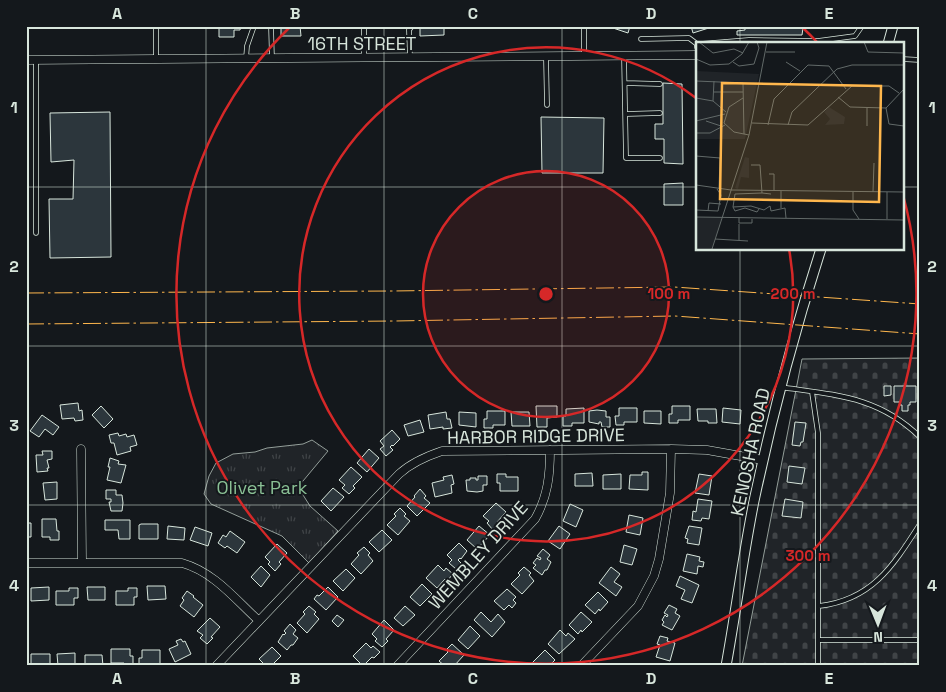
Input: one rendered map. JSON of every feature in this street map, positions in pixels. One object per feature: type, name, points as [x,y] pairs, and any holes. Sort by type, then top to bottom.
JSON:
[{"type":"street","points":[[889,42],[893,26]]},
{"type":"street","name":"16TH STREET","points":[[26,60],[696,55]]},
{"type":"street","name":"KENOSHA ROAD","points":[[726,666],[754,503],[780,387],[821,250]]},
{"type":"street","points":[[581,666],[638,606],[654,576],[659,559],[670,492],[671,449]]},
{"type":"street","name":"HARBOR RIDGE DRIVE","points":[[216,666],[406,468],[430,455],[442,451],[671,449],[707,450],[764,460]]},
{"type":"street","points":[[81,450],[82,562]]},
{"type":"street","name":"WEMBLEY DRIVE","points":[[397,666],[536,518],[546,494],[550,476],[550,450]]},
{"type":"street","points":[[26,563],[182,563],[194,566],[215,579],[259,621]]},
{"type":"lane","points":[[156,26],[156,60]]},
{"type":"lane","points":[[246,59],[247,46],[254,26]]},
{"type":"lane","points":[[271,26],[272,59]]},
{"type":"lane","points":[[364,26],[364,58]]},
{"type":"lane","points":[[410,58],[410,30],[412,26]]},
{"type":"lane","points":[[584,26],[584,56]]},
{"type":"lane","points":[[724,42],[749,40],[818,41],[855,36],[862,26]]},
{"type":"lane","points":[[641,39],[689,38],[696,43]]},
{"type":"lane","points":[[624,56],[626,158],[660,158]]},
{"type":"lane","points":[[546,57],[547,105]]},
{"type":"lane","points":[[904,59],[920,60]]},
{"type":"lane","points":[[36,60],[36,233]]},
{"type":"lane","points":[[625,83],[660,84]]},
{"type":"lane","points":[[626,114],[660,113]]},
{"type":"lane","points":[[780,387],[856,398],[895,418],[920,437]]},
{"type":"lane","points":[[812,392],[818,433],[818,666]]},
{"type":"lane","points":[[819,606],[849,600],[868,589],[896,560],[920,524]]},
{"type":"lane","points":[[819,640],[920,640]]},
{"type":"green space","points":[[920,358],[920,666],[742,666],[802,359]]},
{"type":"green space","name":"Olivet Park","points":[[312,440],[328,451],[298,487],[310,506],[338,531],[309,563],[282,536],[211,504],[204,494],[209,476],[216,463],[233,454],[303,444]]},
{"type":"building","points":[[219,26],[241,26],[240,30],[234,30],[234,37],[219,37]]},
{"type":"building","points":[[281,26],[300,26],[301,36],[281,36]]},
{"type":"building","points":[[420,26],[444,26],[444,35],[420,36]]},
{"type":"building","points":[[607,26],[630,26],[628,33]]},
{"type":"building","points":[[691,26],[715,26],[693,33]]},
{"type":"building","points":[[745,26],[810,26],[810,28],[803,28],[802,35],[737,35],[737,31],[745,30]]},
{"type":"building","points":[[663,83],[682,84],[683,164],[664,163],[664,139],[655,139],[655,124],[663,124]]},
{"type":"building","points":[[110,112],[111,257],[50,258],[49,199],[73,199],[74,160],[51,162],[50,113]]},
{"type":"building","points":[[541,117],[604,118],[603,173],[542,173]]},
{"type":"building","points":[[683,183],[683,205],[664,205],[664,184]]},
{"type":"building","points":[[884,386],[891,386],[891,395],[884,396]]},
{"type":"building","points":[[894,386],[916,386],[916,402],[910,402],[908,411],[902,411],[900,402],[894,402]]},
{"type":"building","points":[[78,403],[79,411],[82,410],[83,420],[75,421],[74,418],[62,419],[60,405]]},
{"type":"building","points":[[101,406],[113,419],[104,428],[92,415]]},
{"type":"building","points":[[536,406],[557,406],[557,417],[547,418],[547,427],[537,427]]},
{"type":"building","points":[[672,406],[690,406],[690,420],[678,420],[678,423],[669,423],[669,414],[672,414]]},
{"type":"building","points":[[584,408],[584,423],[572,423],[572,426],[563,426],[563,416],[566,416],[566,409]]},
{"type":"building","points":[[619,408],[637,408],[637,422],[624,422],[624,425],[616,425],[615,416],[619,416]]},
{"type":"building","points":[[723,408],[741,410],[740,424],[722,422]]},
{"type":"building","points":[[697,409],[716,409],[717,423],[698,421]]},
{"type":"building","points":[[487,411],[505,411],[505,425],[493,425],[493,428],[484,428],[484,419],[487,419]]},
{"type":"building","points":[[589,411],[606,411],[606,417],[610,417],[610,427],[602,427],[601,422],[599,424],[589,422]]},
{"type":"building","points":[[644,411],[661,411],[661,424],[644,423]]},
{"type":"building","points":[[446,412],[447,419],[450,419],[452,428],[430,429],[428,415]]},
{"type":"building","points":[[459,412],[476,413],[476,427],[459,425]]},
{"type":"building","points":[[511,412],[529,412],[530,426],[512,426]]},
{"type":"building","points":[[42,415],[59,427],[53,435],[45,429],[39,437],[30,431]]},
{"type":"building","points":[[420,420],[424,432],[408,436],[404,425]]},
{"type":"building","points":[[795,422],[806,423],[803,442],[801,442],[800,446],[792,445]]},
{"type":"building","points":[[392,430],[400,439],[390,447],[393,450],[386,456],[380,449],[384,446],[380,441]]},
{"type":"building","points":[[118,433],[119,436],[126,434],[127,437],[134,435],[137,445],[130,447],[131,451],[117,455],[114,443],[111,443],[109,435]]},
{"type":"building","points":[[369,449],[379,458],[367,472],[357,463]]},
{"type":"building","points":[[42,451],[52,451],[52,459],[47,460],[48,471],[37,472],[36,455],[43,455]]},
{"type":"building","points":[[110,458],[119,461],[118,464],[126,465],[121,483],[107,480]]},
{"type":"building","points":[[789,466],[805,468],[802,484],[787,482]]},
{"type":"building","points":[[351,467],[362,477],[353,486],[355,488],[349,494],[342,488],[345,485],[339,480]]},
{"type":"building","points":[[642,472],[648,472],[648,490],[629,489],[630,475],[642,475]]},
{"type":"building","points":[[592,473],[593,486],[575,486],[575,474]]},
{"type":"building","points":[[497,474],[506,474],[506,477],[518,477],[518,491],[500,491],[500,483],[497,483]]},
{"type":"building","points":[[621,474],[621,489],[603,489],[603,475]]},
{"type":"building","points":[[699,474],[712,476],[709,495],[695,493]]},
{"type":"building","points":[[452,475],[454,484],[451,485],[452,493],[435,497],[432,483],[444,480],[443,477]]},
{"type":"building","points":[[478,476],[487,476],[487,485],[483,485],[483,491],[467,491],[466,480],[476,478],[478,480]]},
{"type":"building","points":[[57,482],[57,499],[45,500],[43,483]]},
{"type":"building","points":[[333,488],[344,497],[331,511],[321,501]]},
{"type":"building","points":[[420,489],[426,496],[424,498],[430,503],[417,516],[407,506]]},
{"type":"building","points":[[106,490],[116,490],[116,495],[122,495],[122,511],[111,511],[109,502],[111,502],[111,499],[106,499]]},
{"type":"building","points":[[698,499],[712,501],[709,519],[702,518],[701,521],[692,520],[693,511],[696,512]]},
{"type":"building","points":[[785,499],[803,502],[801,518],[782,516]]},
{"type":"building","points":[[496,503],[506,512],[493,530],[487,523],[489,521],[483,516]]},
{"type":"building","points":[[570,504],[583,510],[576,527],[563,521]]},
{"type":"building","points":[[400,508],[406,514],[404,516],[410,521],[398,535],[387,525],[396,516],[394,514]]},
{"type":"building","points":[[629,515],[643,518],[640,535],[626,532]]},
{"type":"building","points":[[42,519],[56,519],[59,540],[50,540],[50,537],[42,537]]},
{"type":"building","points":[[105,520],[130,520],[130,539],[119,539],[118,530],[105,530]]},
{"type":"building","points":[[26,523],[31,523],[31,537],[26,537]]},
{"type":"building","points":[[158,524],[158,539],[139,539],[139,525]]},
{"type":"building","points":[[168,526],[185,528],[184,540],[167,539]]},
{"type":"building","points":[[479,526],[490,535],[477,549],[467,540]]},
{"type":"building","points":[[559,526],[570,534],[560,549],[548,541]]},
{"type":"building","points":[[689,526],[702,528],[699,545],[687,543],[688,539],[685,538]]},
{"type":"building","points":[[195,527],[212,533],[208,546],[190,540]]},
{"type":"building","points":[[382,530],[392,540],[379,552],[369,542]]},
{"type":"building","points":[[230,531],[245,542],[237,553],[227,546],[225,548],[218,543],[223,535],[226,537]]},
{"type":"building","points":[[459,543],[467,551],[458,560],[461,563],[456,569],[449,563],[452,560],[447,555]]},
{"type":"building","points":[[277,544],[287,553],[279,562],[281,564],[275,571],[268,564],[270,562],[265,557]]},
{"type":"building","points":[[624,545],[637,549],[632,565],[620,562]]},
{"type":"building","points":[[364,547],[370,553],[368,555],[373,561],[361,574],[351,564],[359,555],[357,553]]},
{"type":"building","points":[[543,549],[550,555],[547,559],[551,562],[542,575],[533,568],[536,565],[533,563],[537,558],[540,560],[541,558],[537,556]]},
{"type":"building","points":[[687,554],[700,557],[699,561],[704,562],[703,567],[698,566],[697,574],[683,571]]},
{"type":"building","points":[[438,565],[444,571],[446,568],[453,574],[447,581],[445,579],[437,588],[426,578]]},
{"type":"building","points":[[261,566],[270,575],[261,587],[251,577]]},
{"type":"building","points":[[524,567],[531,573],[529,575],[534,581],[522,594],[511,584],[520,575],[518,573]]},
{"type":"building","points":[[611,567],[620,574],[614,582],[622,587],[616,596],[599,583]]},
{"type":"building","points":[[346,569],[355,578],[343,591],[333,581]]},
{"type":"building","points":[[680,576],[699,585],[692,603],[681,599],[685,590],[676,586]]},
{"type":"building","points":[[422,584],[432,594],[420,606],[410,597]]},
{"type":"building","points":[[147,586],[165,586],[166,599],[148,600]]},
{"type":"building","points":[[49,587],[49,600],[31,601],[31,588]]},
{"type":"building","points":[[87,587],[105,587],[105,600],[88,600]]},
{"type":"building","points":[[328,587],[338,597],[326,610],[314,599]]},
{"type":"building","points":[[69,588],[78,588],[78,598],[74,598],[74,605],[56,605],[56,591],[69,591]]},
{"type":"building","points":[[128,588],[137,588],[137,597],[134,597],[134,605],[116,605],[116,591],[128,591]]},
{"type":"building","points":[[507,589],[516,597],[513,600],[516,603],[512,608],[509,605],[504,610],[494,601]]},
{"type":"building","points":[[187,591],[203,605],[194,617],[180,606],[184,600],[182,598]]},
{"type":"building","points":[[598,592],[608,602],[595,614],[585,605]]},
{"type":"building","points":[[669,605],[677,609],[675,613],[680,616],[672,630],[662,625],[665,615],[667,617],[668,615],[664,613]]},
{"type":"building","points":[[309,606],[316,612],[314,614],[319,619],[307,633],[297,623]]},
{"type":"building","points":[[405,606],[415,615],[403,626],[394,618]]},
{"type":"building","points":[[481,612],[491,622],[498,614],[505,622],[492,637],[474,620]]},
{"type":"building","points":[[581,612],[592,622],[578,634],[569,625]]},
{"type":"building","points":[[337,615],[344,620],[338,627],[332,621]]},
{"type":"building","points":[[210,618],[220,627],[207,644],[200,638],[203,635],[197,631]]},
{"type":"building","points":[[384,620],[394,630],[382,647],[375,641],[377,639],[372,634]]},
{"type":"building","points":[[290,624],[296,630],[293,634],[298,638],[287,650],[278,642],[283,634],[286,633],[284,631]]},
{"type":"building","points":[[470,626],[480,636],[468,649],[458,640]]},
{"type":"building","points":[[560,630],[566,636],[568,633],[575,639],[559,654],[548,644]]},
{"type":"building","points":[[660,636],[668,638],[667,641],[675,643],[670,661],[656,657],[660,645],[657,644]]},
{"type":"building","points":[[181,639],[183,642],[185,641],[191,654],[175,662],[169,649],[178,645],[176,641]]},
{"type":"building","points":[[366,643],[371,648],[373,646],[380,652],[363,666],[353,656]]},
{"type":"building","points":[[452,644],[464,655],[454,666],[445,666],[439,661],[448,652],[446,650]]},
{"type":"building","points":[[272,647],[281,656],[271,666],[266,666],[259,659]]},
{"type":"building","points":[[111,649],[130,649],[130,656],[133,656],[133,665],[111,663]]},
{"type":"building","points":[[142,650],[160,650],[160,664],[139,666]]},
{"type":"building","points":[[545,650],[555,660],[549,666],[534,666],[532,663]]},
{"type":"building","points":[[75,653],[75,666],[58,666],[57,654]]},
{"type":"building","points":[[31,654],[50,654],[50,666],[31,666]]},
{"type":"building","points":[[85,655],[102,655],[103,666],[85,666]]},
{"type":"power","points":[[26,293],[674,287],[920,304]]},
{"type":"power","points":[[26,324],[395,321],[675,316],[920,334]]}]
